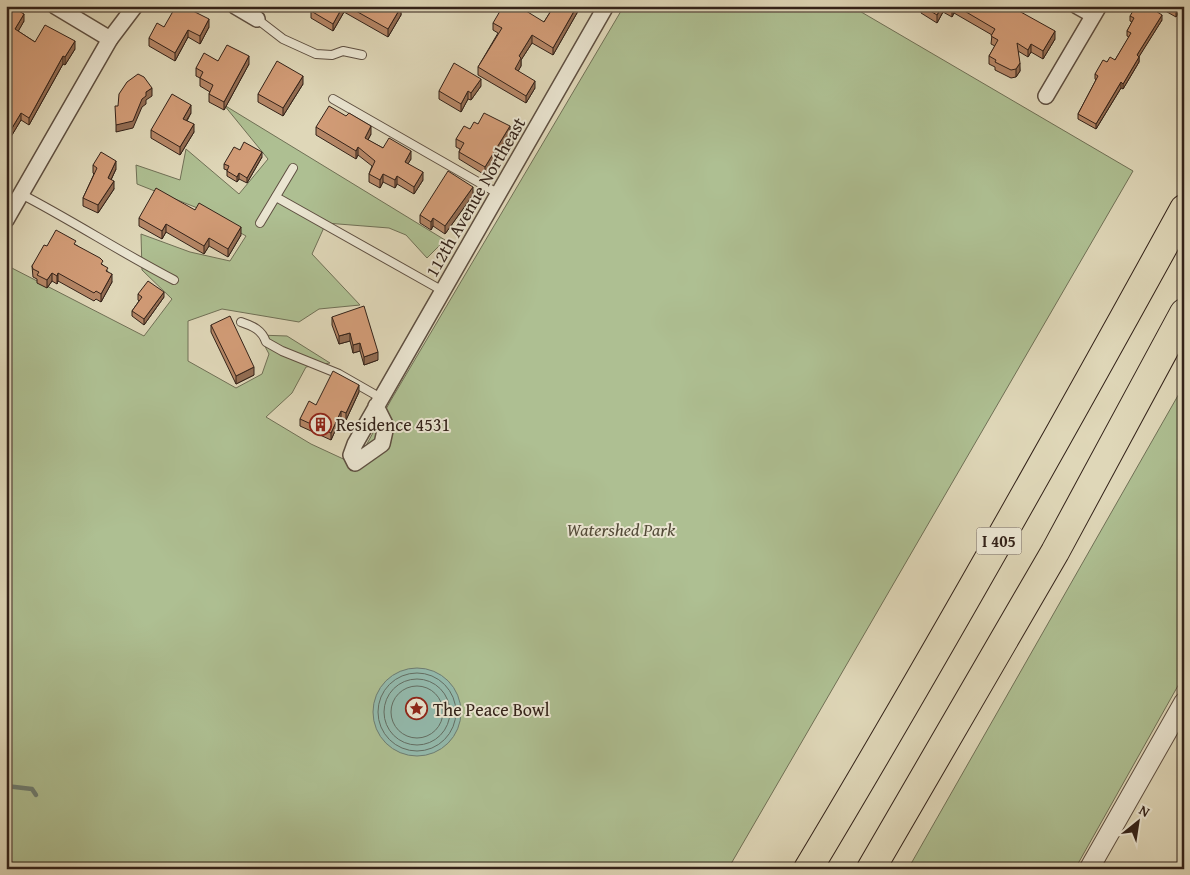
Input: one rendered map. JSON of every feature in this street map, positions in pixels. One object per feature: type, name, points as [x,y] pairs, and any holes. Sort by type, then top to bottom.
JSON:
[{"type":"highway","name":"I 405","points":[[808,869],[872,763],[1011,521],[1184,209]]},
{"type":"highway","points":[[871,869],[1055,552],[1184,313]]},
{"type":"street","points":[[55,6],[110,39]]},
{"type":"street","points":[[6,220],[110,39],[135,6]]},
{"type":"street","points":[[235,6],[257,19]]},
{"type":"street","name":"112th Avenue Northeast","points":[[379,402],[606,6]]},
{"type":"street","points":[[1046,96],[1096,11],[1078,6]]},
{"type":"street","points":[[1089,869],[1184,702]]},
{"type":"lane","points":[[257,19],[284,39],[316,54],[332,55],[343,51],[362,55]]},
{"type":"lane","points":[[333,99],[499,194]]},
{"type":"lane","points":[[260,223],[293,168]]},
{"type":"lane","points":[[21,194],[174,280]]},
{"type":"lane","points":[[276,197],[443,291]]},
{"type":"lane","points":[[241,322],[258,330],[266,342],[282,351],[339,374],[379,402]]},
{"type":"green space","name":"Watershed Park","points":[[624,6],[851,6],[1133,171],[728,869],[6,869],[6,265],[144,336],[172,299],[142,270],[141,234],[190,252],[230,261],[246,236],[195,207],[137,184],[136,165],[180,180],[186,149],[239,194],[268,159],[224,105],[445,240],[427,258],[406,235],[389,228],[326,223],[312,254],[360,305],[319,309],[299,322],[222,309],[188,321],[188,361],[236,388],[262,374],[269,354],[259,335],[287,336],[330,363],[306,367],[292,393],[266,417],[311,444],[352,463],[357,462],[391,400]]},
{"type":"green space","points":[[1184,385],[1184,675],[1075,869],[908,869]]},
{"type":"water","name":"The Peace Bowl","points":[[408,668],[426,668],[442,675],[454,687],[461,703],[461,721],[454,737],[442,749],[426,756],[408,756],[392,749],[380,737],[373,721],[373,703],[380,687],[392,675]]},
{"type":"building","points":[[6,6],[10,6],[24,14],[15,29],[35,42],[45,25],[75,41],[65,57],[63,56],[29,118],[21,113],[6,138]]},
{"type":"building","points":[[176,6],[183,6],[209,19],[200,36],[188,30],[175,53],[149,38],[157,23],[164,27]]},
{"type":"building","points":[[314,6],[343,6],[333,24],[311,11]]},
{"type":"building","points":[[347,6],[400,6],[401,7],[388,29]]},
{"type":"building","points":[[503,6],[518,6],[544,22],[554,6],[577,6],[553,48],[532,35],[519,56],[521,58],[515,69],[535,81],[526,96],[478,67],[502,28],[493,23]]},
{"type":"building","points":[[922,6],[942,6],[937,15]]},
{"type":"building","points":[[956,6],[1010,6],[1055,31],[1043,51],[1031,44],[1028,50],[1017,43],[1020,63],[1016,69],[1011,70],[995,62],[996,60],[989,56],[998,40],[991,36],[995,29]]},
{"type":"building","points":[[1136,6],[1148,6],[1162,15],[1137,55],[1139,57],[1123,84],[1121,82],[1096,124],[1078,114],[1098,76],[1095,74],[1103,60],[1107,62],[1110,57],[1115,60],[1131,33],[1127,31],[1134,18],[1130,16]]},
{"type":"building","points":[[227,45],[249,56],[224,102],[209,94],[213,85],[200,78],[203,72],[196,68],[204,53],[218,61]]},
{"type":"building","points":[[277,61],[303,76],[283,108],[258,94]]},
{"type":"building","points":[[454,63],[481,79],[471,93],[468,91],[461,104],[439,91]]},
{"type":"building","points":[[138,74],[144,77],[152,88],[146,92],[146,96],[142,99],[133,121],[116,125],[115,106],[118,106],[119,94],[127,82]]},
{"type":"building","points":[[172,94],[191,105],[183,119],[194,124],[180,147],[151,130]]},
{"type":"building","points":[[329,106],[346,116],[349,113],[371,126],[365,138],[383,148],[389,138],[411,151],[405,162],[423,172],[414,187],[397,176],[395,180],[383,174],[380,180],[369,174],[375,161],[358,147],[356,151],[316,127]]},
{"type":"building","points":[[484,113],[510,126],[485,167],[459,152],[464,143],[456,139],[464,126],[470,129],[474,122],[478,124]]},
{"type":"building","points":[[244,142],[262,152],[247,178],[239,173],[237,177],[227,171],[229,166],[224,164],[234,147],[240,150]]},
{"type":"building","points":[[101,152],[116,161],[108,178],[114,181],[98,205],[83,198],[97,168],[93,165]]},
{"type":"building","points":[[448,171],[473,187],[445,226],[433,218],[431,222],[420,215]]},
{"type":"building","points":[[156,188],[195,210],[199,203],[241,227],[228,249],[209,238],[204,246],[166,224],[162,231],[139,218]]},
{"type":"building","points":[[56,230],[76,241],[74,244],[100,258],[103,261],[101,264],[108,268],[106,271],[112,274],[101,294],[96,291],[94,293],[58,273],[57,276],[52,273],[47,280],[37,275],[39,272],[33,269],[32,266],[44,245],[47,246]]},
{"type":"building","points":[[148,281],[164,292],[144,319],[132,311],[142,297],[138,294]]},
{"type":"building","points":[[364,306],[378,352],[364,357],[360,343],[353,345],[350,333],[339,336],[332,317]]},
{"type":"building","points":[[230,316],[254,367],[236,376],[211,325]]},
{"type":"building","points":[[333,371],[359,385],[346,413],[341,411],[331,433],[300,419],[309,401],[316,405]]},
{"type":"waterway","points":[[6,786],[32,789],[36,795]]},
{"type":"place","name":"Residence 4531","points":[[320,424]]},
{"type":"place","name":"The Peace Bowl","points":[[417,709]]}]
